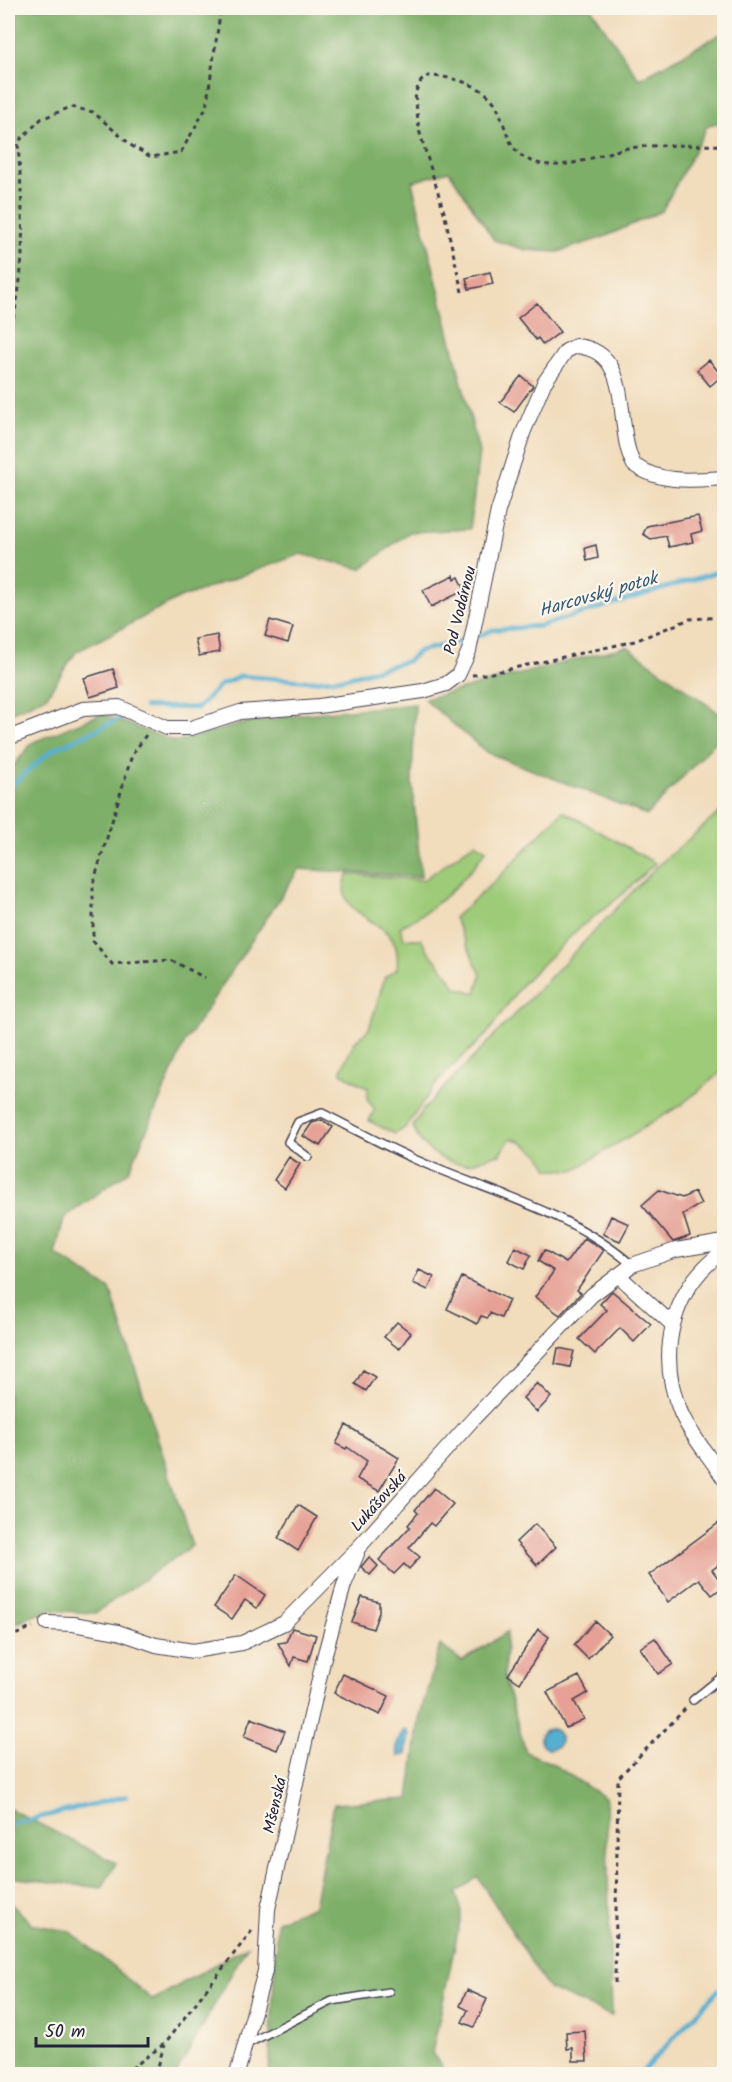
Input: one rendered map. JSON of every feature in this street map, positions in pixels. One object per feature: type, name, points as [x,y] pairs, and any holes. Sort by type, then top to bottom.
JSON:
[{"type":"street","name":"Pod Vodárnou","points":[[8,738],[83,709],[119,707],[167,728],[191,728],[240,712],[319,706],[423,691],[446,684],[458,675],[469,651],[498,511],[523,433],[544,383],[566,351],[576,346],[587,347],[607,358],[614,371],[624,440],[634,465],[654,477],[724,478]]},
{"type":"street","name":"Lukášovská","points":[[47,1623],[74,1624],[118,1632],[156,1645],[193,1651],[242,1643],[284,1623],[360,1546],[475,1417],[592,1295],[632,1265],[676,1250],[724,1242]]},
{"type":"street","points":[[724,1251],[708,1263],[684,1293],[672,1325],[668,1348],[672,1389],[682,1416],[724,1479]]},
{"type":"street","points":[[618,1275],[672,1325]]},
{"type":"street","name":"Mšenská","points":[[237,2074],[265,1971],[268,1910],[324,1656],[344,1585],[360,1546]]},
{"type":"lane","points":[[308,1157],[288,1142],[298,1122],[322,1113],[411,1158],[582,1228],[611,1246],[632,1265]]},
{"type":"lane","points":[[693,1700],[724,1675]]},
{"type":"lane","points":[[247,2044],[332,2001],[389,1992]]},
{"type":"path","points":[[8,336],[13,320],[24,248],[18,141],[41,119],[71,106],[93,112],[132,146],[152,157],[181,152],[206,108],[221,8]]},
{"type":"path","points":[[462,292],[444,212],[419,130],[415,93],[421,81],[428,75],[450,78],[476,87],[490,97],[497,107],[509,142],[522,156],[533,162],[568,165],[627,148],[724,145]]},
{"type":"path","points":[[458,675],[487,674],[635,641],[690,619],[724,617]]},
{"type":"path","points":[[153,723],[132,755],[93,884],[93,941],[112,964],[171,960],[205,978]]},
{"type":"path","points":[[8,1638],[18,1632],[47,1623]]},
{"type":"path","points":[[615,1983],[618,1778],[693,1700]]},
{"type":"path","points":[[124,2074],[165,2044],[268,1910]]},
{"type":"path","points":[[156,2074],[165,2044]]},
{"type":"green space","points":[[8,8],[591,8],[639,79],[724,32],[724,122],[708,125],[662,211],[604,237],[558,252],[526,250],[494,240],[449,171],[412,182],[479,452],[470,529],[410,532],[361,569],[301,554],[180,598],[76,652],[46,697],[8,714]]},
{"type":"green space","points":[[627,646],[724,717],[724,733],[647,815],[486,752],[424,699]]},
{"type":"green space","points":[[415,704],[412,781],[421,877],[299,869],[185,1042],[129,1171],[64,1218],[55,1254],[110,1289],[192,1546],[95,1613],[47,1610],[8,1627],[8,1093],[11,1092],[8,1087],[8,772],[33,742],[101,714],[176,742],[241,724],[303,714]]},
{"type":"green space","points":[[724,809],[724,1070],[681,1105],[574,1170],[549,1169],[533,1150],[511,1138],[500,1154],[468,1164],[455,1163],[439,1157],[425,1147],[413,1126],[422,1111],[656,867]]},
{"type":"green space","points":[[563,811],[655,863],[623,894],[578,929],[522,984],[487,1034],[440,1078],[405,1128],[395,1134],[369,1121],[375,1109],[367,1100],[368,1088],[341,1073],[341,1070],[354,1043],[369,1029],[385,977],[397,969],[397,955],[395,944],[387,933],[359,913],[346,898],[344,887],[348,874],[423,880],[475,843],[486,850],[448,894],[425,912],[400,927],[404,939],[421,939],[455,987],[476,993],[481,975],[454,918],[495,881]]},
{"type":"green space","points":[[507,1632],[504,1677],[526,1752],[553,1764],[606,1799],[612,2016],[548,1989],[478,1877],[456,1893],[462,1912],[432,2053],[447,2074],[269,2074],[277,1921],[314,1906],[334,1804],[409,1799],[419,1719],[440,1645],[462,1661]]},
{"type":"green space","points":[[8,1808],[116,1863],[102,1888],[8,1877]]},
{"type":"green space","points":[[8,1900],[32,1924],[71,1932],[153,2000],[247,1946],[176,2074],[8,2074]]},
{"type":"water","points":[[550,1729],[557,1732],[560,1739],[557,1746],[550,1749],[543,1746],[540,1739],[543,1732]]},
{"type":"water","points":[[407,1730],[409,1734],[406,1754],[398,1756],[397,1744],[402,1732]]},
{"type":"building","points":[[490,272],[493,284],[469,289],[466,278]]},
{"type":"building","points":[[537,303],[560,332],[543,345],[518,318]]},
{"type":"building","points":[[709,360],[722,376],[710,386],[697,370]]},
{"type":"building","points":[[521,376],[533,386],[514,412],[500,402]]},
{"type":"building","points":[[698,516],[702,531],[691,534],[693,542],[669,547],[666,536],[651,539],[643,534],[647,526]]},
{"type":"building","points":[[596,545],[598,558],[587,561],[585,548]]},
{"type":"building","points":[[454,575],[455,579],[459,577],[465,590],[431,607],[423,590]]},
{"type":"building","points":[[270,620],[293,627],[288,643],[265,636]]},
{"type":"building","points":[[217,635],[220,652],[199,656],[195,639]]},
{"type":"building","points":[[113,669],[119,688],[90,697],[84,678]]},
{"type":"building","points":[[322,1120],[333,1127],[320,1146],[303,1136],[312,1123]]},
{"type":"building","points":[[289,1157],[300,1164],[285,1188],[274,1180]]},
{"type":"building","points":[[659,1190],[682,1198],[695,1192],[701,1204],[683,1214],[690,1236],[673,1242],[642,1205]]},
{"type":"building","points":[[611,1216],[629,1224],[620,1241],[603,1234]]},
{"type":"building","points":[[584,1238],[604,1250],[577,1290],[581,1293],[560,1315],[535,1297],[554,1271],[538,1261],[544,1250],[566,1263]]},
{"type":"building","points":[[515,1247],[531,1255],[524,1269],[508,1261]]},
{"type":"building","points":[[419,1270],[434,1277],[428,1290],[413,1283]]},
{"type":"building","points":[[462,1277],[509,1300],[501,1318],[490,1313],[488,1318],[481,1316],[477,1324],[447,1309]]},
{"type":"building","points":[[612,1291],[651,1324],[634,1342],[620,1328],[595,1354],[579,1339],[607,1310],[600,1304]]},
{"type":"building","points":[[397,1322],[411,1333],[399,1349],[384,1337]]},
{"type":"building","points":[[558,1348],[574,1351],[570,1367],[555,1364]]},
{"type":"building","points":[[363,1370],[375,1377],[366,1391],[355,1384]]},
{"type":"building","points":[[537,1383],[551,1397],[537,1412],[523,1398]]},
{"type":"building","points":[[346,1425],[399,1458],[379,1491],[357,1479],[367,1461],[347,1447],[346,1449],[336,1444]]},
{"type":"building","points":[[434,1488],[453,1504],[434,1526],[430,1523],[409,1548],[420,1557],[409,1569],[404,1564],[394,1574],[379,1560],[410,1527],[408,1525],[418,1513],[415,1510]]},
{"type":"building","points":[[298,1505],[317,1517],[298,1551],[278,1538]]},
{"type":"building","points":[[724,1519],[724,1561],[712,1570],[724,1586],[712,1595],[699,1579],[668,1602],[649,1575]]},
{"type":"building","points":[[535,1524],[556,1547],[537,1565],[516,1542]]},
{"type":"building","points":[[369,1557],[378,1566],[370,1575],[361,1567]]},
{"type":"building","points":[[236,1575],[265,1595],[257,1608],[245,1600],[232,1619],[214,1607]]},
{"type":"building","points":[[362,1597],[379,1602],[379,1612],[373,1629],[352,1622]]},
{"type":"building","points":[[595,1621],[610,1635],[588,1659],[574,1645]]},
{"type":"building","points":[[292,1628],[316,1635],[308,1661],[294,1657],[291,1666],[278,1643],[286,1642]]},
{"type":"building","points":[[538,1629],[549,1637],[520,1683],[508,1675]]},
{"type":"building","points":[[655,1638],[673,1664],[658,1674],[640,1648]]},
{"type":"building","points":[[343,1674],[389,1696],[380,1715],[334,1693]]},
{"type":"building","points":[[579,1676],[588,1693],[574,1701],[584,1719],[566,1728],[547,1692]]},
{"type":"building","points":[[251,1718],[285,1731],[277,1750],[244,1737]]},
{"type":"building","points":[[467,1990],[487,1999],[474,2027],[462,2022],[468,2010],[460,2006]]},
{"type":"building","points":[[585,2031],[587,2061],[573,2061],[573,2048],[567,2049],[566,2032]]},
{"type":"waterway","name":"Harcovský potok","points":[[479,636],[492,630],[540,626],[724,570]]},
{"type":"waterway","name":"Harcovský potok","points":[[145,707],[198,708],[220,685],[241,676],[309,681],[345,678],[408,661],[419,651],[463,641]]},
{"type":"waterway","name":"Harcovský potok","points":[[8,788],[52,750],[128,715]]},
{"type":"waterway","points":[[8,1825],[127,1796]]},
{"type":"waterway","points":[[640,2074],[724,1984]]}]
